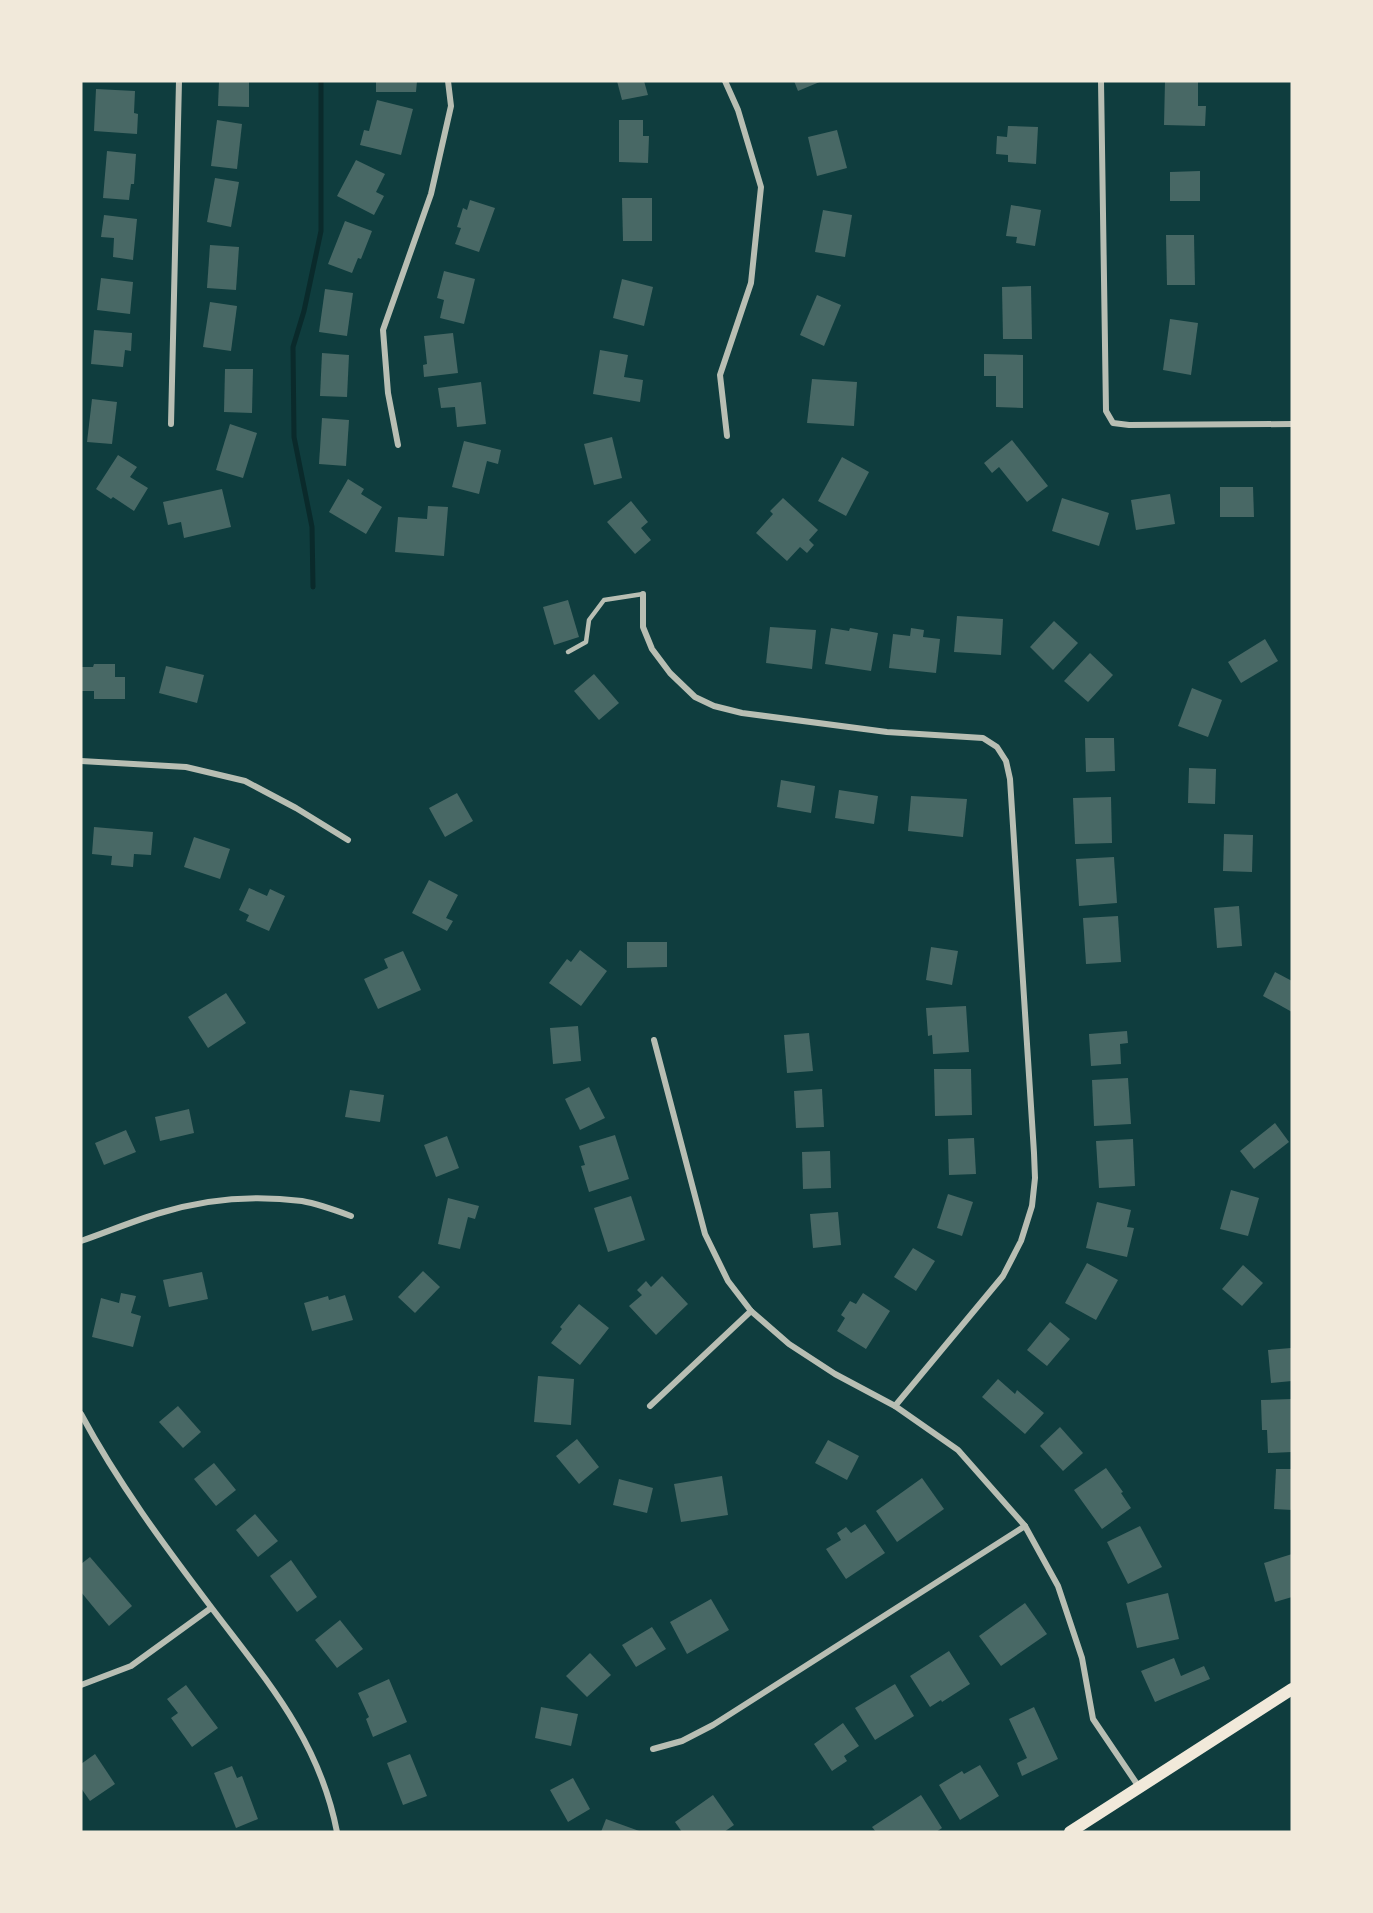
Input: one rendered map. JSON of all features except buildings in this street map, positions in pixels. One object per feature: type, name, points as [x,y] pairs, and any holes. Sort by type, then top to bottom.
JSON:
[{"type":"main road","points":[[1070,1832],[1292,1689]]},
{"type":"street","points":[[171,424],[179,81]]},
{"type":"street","points":[[398,445],[388,393],[382,330],[431,194],[451,106],[448,81]]},
{"type":"street","points":[[725,81],[738,110],[761,187],[751,283],[720,375],[727,436]]},
{"type":"street","points":[[1101,81],[1106,411],[1113,423],[1129,425],[1292,424]]},
{"type":"street","points":[[643,594],[643,627],[652,649],[670,673],[695,696],[714,706],[742,713],[887,732],[983,738],[997,747],[1006,761],[1011,791],[1034,1152],[1035,1178],[1032,1206],[1022,1241],[1003,1276],[895,1406]]},
{"type":"street","points":[[81,761],[186,767],[245,781],[296,808],[348,840]]},
{"type":"street","points":[[654,1040],[705,1234],[728,1281],[751,1311],[789,1344],[835,1374],[895,1406],[958,1450],[1025,1526],[1058,1586],[1082,1658],[1093,1719],[1140,1787]]},
{"type":"street","points":[[81,1241],[161,1212],[227,1199],[302,1201],[351,1216]]},
{"type":"street","points":[[650,1407],[751,1311]]},
{"type":"street","points":[[81,1414],[146,1520],[275,1691],[295,1722],[320,1770],[337,1832]]},
{"type":"street","points":[[653,1749],[682,1741],[714,1725],[1025,1526]]},
{"type":"street","points":[[81,1685],[131,1666],[211,1608]]},
{"type":"lane","points":[[568,652],[586,642],[589,620],[604,600],[643,594]]},
{"type":"waterway","points":[[313,587],[312,527],[294,437],[293,347],[304,311],[321,231],[321,81]]}]
